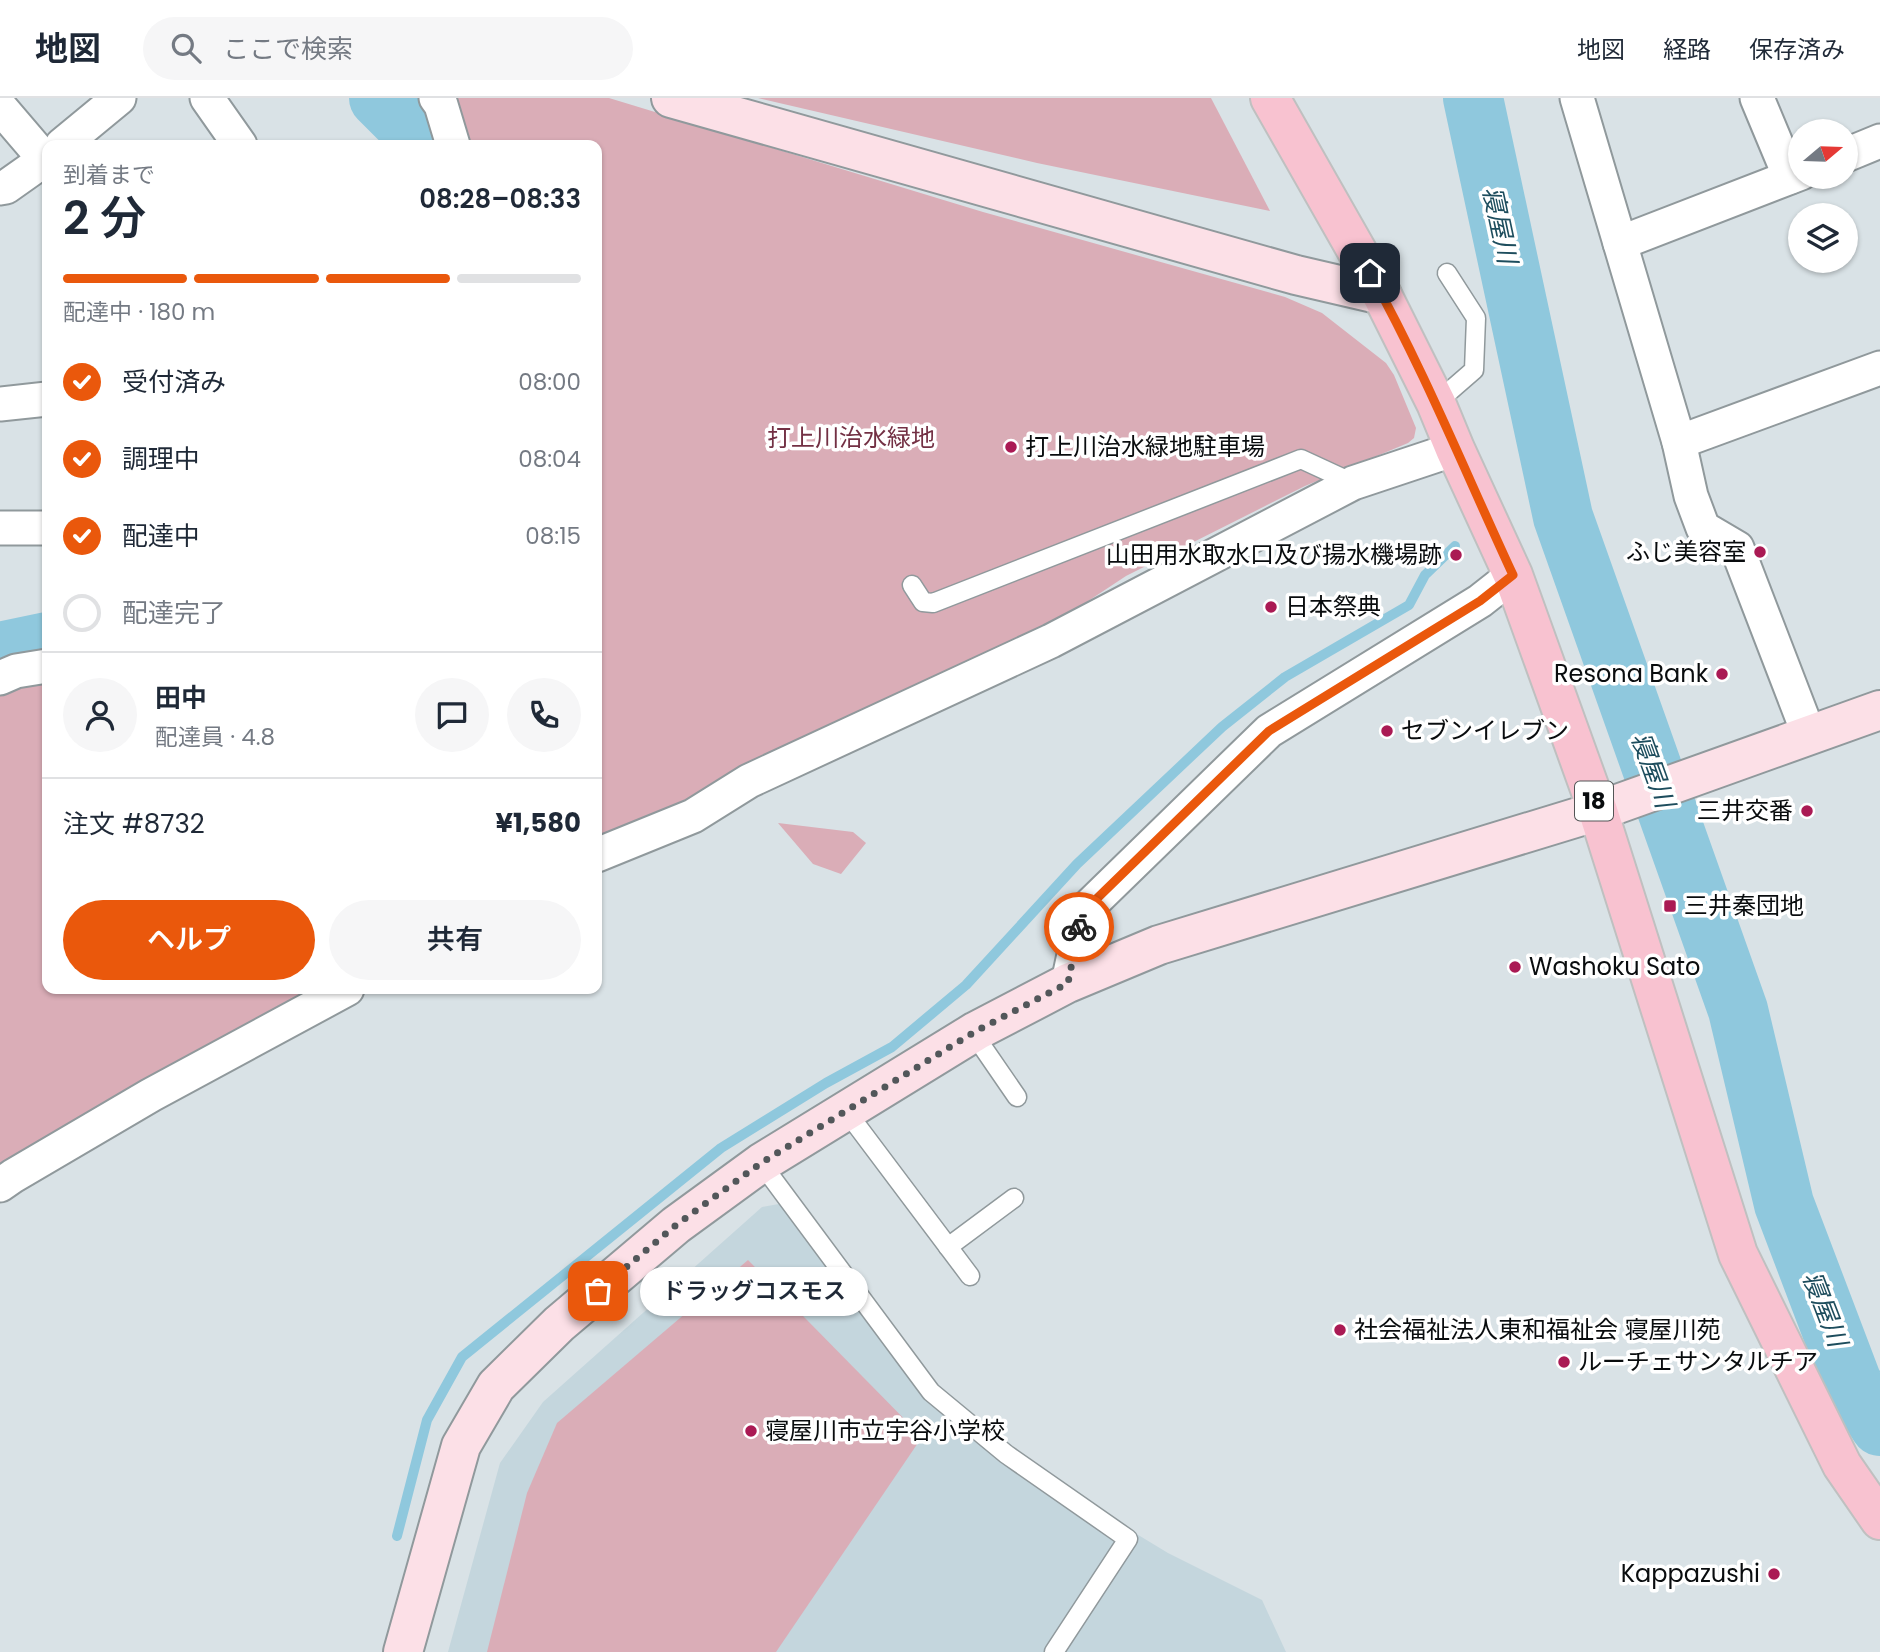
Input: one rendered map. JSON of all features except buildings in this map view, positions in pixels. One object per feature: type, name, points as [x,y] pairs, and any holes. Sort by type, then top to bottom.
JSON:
[{"type":"main road","name":"18","points":[[1270,98],[1382,295],[1436,403],[1614,806],[1738,1254],[1842,1465],[1880,1520]]},
{"type":"street","points":[[70,140],[119,98]]},
{"type":"street","points":[[207,98],[236,140]]},
{"type":"street","points":[[436,98],[442,106],[452,140]]},
{"type":"street","points":[[671,98],[1282,271],[1382,295]]},
{"type":"street","points":[[1577,98],[1679,442],[1691,496],[1703,528],[1737,548],[1809,735]]},
{"type":"street","points":[[1757,98],[1788,159]]},
{"type":"street","points":[[0,107],[42,147]]},
{"type":"street","points":[[1858,150],[1880,141]]},
{"type":"street","points":[[0,188],[6,187],[42,162]]},
{"type":"street","points":[[1620,243],[1788,178]]},
{"type":"street","points":[[1679,442],[1880,368]]},
{"type":"street","points":[[0,404],[42,400]]},
{"type":"street","points":[[602,853],[693,816],[749,781],[1051,641],[1353,484],[1455,449]]},
{"type":"street","points":[[0,528],[42,528]]},
{"type":"street","points":[[1068,983],[1083,912],[1269,731],[1480,601],[1513,575]]},
{"type":"street","points":[[0,678],[16,671],[42,667]]},
{"type":"street","points":[[403,1652],[461,1446],[496,1386],[559,1324],[676,1225],[761,1163],[973,1033],[1068,983],[1159,945],[1614,806],[1880,710]]},
{"type":"street","points":[[0,1185],[151,1095],[338,994]]},
{"type":"lane","points":[[1436,403],[1474,370],[1476,318],[1447,274]]},
{"type":"lane","points":[[912,585],[923,602],[933,603],[1301,458],[1353,484]]},
{"type":"lane","points":[[973,1033],[1017,1097]]},
{"type":"lane","points":[[846,1111],[970,1276]]},
{"type":"lane","points":[[761,1163],[931,1392],[1006,1454],[1128,1539],[1054,1652]]},
{"type":"lane","points":[[948,1247],[1014,1198]]},
{"type":"shaded area","name":"寝屋川市立宇谷小学校","points":[[801,1200],[926,1385],[1016,1461],[1168,1553],[1262,1600],[1286,1652],[448,1652],[500,1463],[543,1402],[762,1207]]},
{"type":"green space","name":"打上川治水緑地","points":[[454,98],[609,98],[983,212],[1285,297],[1322,313],[1386,363],[1394,375],[1416,428],[1414,438],[1408,443],[1305,486],[1126,576],[1070,613],[602,841],[602,140],[468,140]]},
{"type":"green space","points":[[758,98],[1211,98],[1270,211],[1037,163]]},
{"type":"green space","points":[[42,680],[42,994],[317,994],[0,1175],[0,692]]},
{"type":"green space","points":[[778,823],[853,832],[866,843],[841,874],[813,864]]},
{"type":"green space","points":[[748,1260],[922,1437],[776,1652],[487,1652],[527,1493],[557,1423]]},
{"type":"waterway","points":[[379,98],[411,130],[414,140]]},
{"type":"waterway","name":"寝屋川","points":[[1473,98],[1563,517],[1738,1010],[1784,1204],[1852,1383],[1880,1426]]},
{"type":"waterway","points":[[397,1536],[427,1420],[462,1357],[721,1148],[826,1083],[892,1047],[966,985],[1077,864],[1222,727],[1285,677],[1409,605],[1425,575],[1455,546]]},
{"type":"waterway","points":[[0,652],[42,643]]},
{"type":"way so far","points":[[598,1291],[676,1225],[761,1163],[976,1031],[1068,983],[1079,927]]},
{"type":"place","name":"打上川治水緑地駐車場","points":[[1011,447]]},
{"type":"place","name":"ふじ美容室","points":[[1760,552]]},
{"type":"place","name":"山田用水取水口及び揚水機場跡","points":[[1456,555]]},
{"type":"place","name":"日本祭典","points":[[1271,607]]},
{"type":"place","name":"Resona Bank","points":[[1722,674]]},
{"type":"place","name":"セブンイレブン","points":[[1387,731]]},
{"type":"place","name":"三井交番","points":[[1807,811]]},
{"type":"place","name":"三井秦団地","points":[[1670,906]]},
{"type":"place","name":"Washoku Sato","points":[[1515,967]]},
{"type":"place","name":"ドラッグコスモス","points":[[598,1291]]},
{"type":"place","name":"社会福祉法人東和福祉会 寝屋川苑","points":[[1340,1330]]},
{"type":"place","name":"ルーチェサンタルチア","points":[[1564,1362]]},
{"type":"place","name":"寝屋川市立宇谷小学校","points":[[751,1431]]},
{"type":"place","name":"Kappazushi","points":[[1774,1574]]},
{"type":"route","points":[[1079,927],[1083,912],[1269,731],[1480,601],[1513,575],[1436,403],[1370,273]]}]
